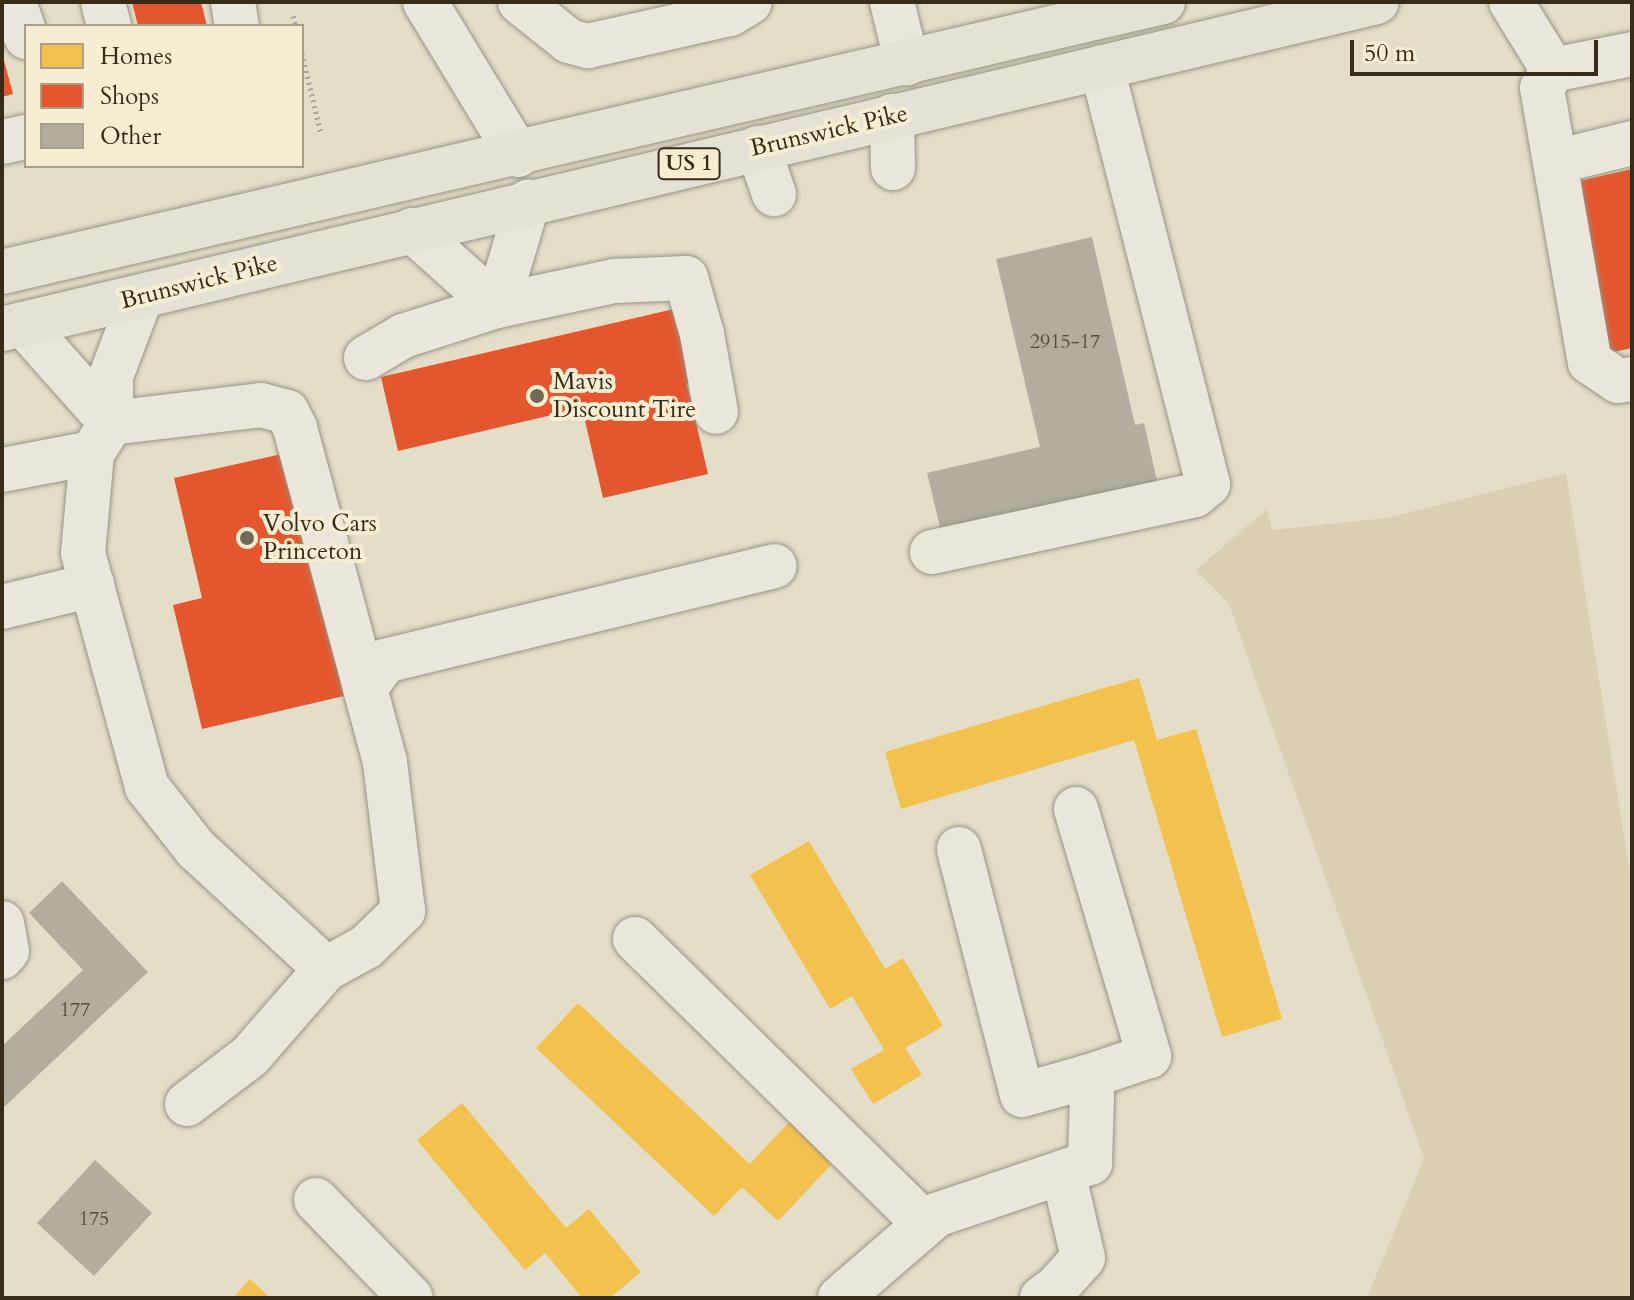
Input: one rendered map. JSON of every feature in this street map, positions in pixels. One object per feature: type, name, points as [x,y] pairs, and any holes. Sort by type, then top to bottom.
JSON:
[{"type":"highway","name":"Brunswick Pike","points":[[2,272],[518,155],[1163,2]]},
{"type":"highway","name":"Brunswick Pike","points":[[13,327],[1377,2]]},
{"type":"street","points":[[14,2],[24,31]]},
{"type":"street","points":[[103,2],[108,24]]},
{"type":"street","points":[[124,2],[130,24]]},
{"type":"street","points":[[233,2],[237,24]]},
{"type":"street","points":[[425,2],[518,155]]},
{"type":"street","points":[[520,2],[569,41],[588,46],[730,14],[750,2]]},
{"type":"street","points":[[892,2],[907,63]]},
{"type":"street","points":[[1511,2],[1553,70]]},
{"type":"street","points":[[1632,54],[1553,70],[1542,88],[1590,362],[1618,381],[1632,379]]},
{"type":"street","points":[[932,552],[1195,495],[1208,484],[1102,67]]},
{"type":"street","points":[[892,116],[893,168]]},
{"type":"street","points":[[2,142],[24,137]]},
{"type":"street","points":[[1555,162],[1632,143]]},
{"type":"street","points":[[758,148],[774,194]]},
{"type":"street","points":[[497,306],[528,202]]},
{"type":"street","points":[[412,230],[497,306]]},
{"type":"street","points":[[366,358],[403,336],[497,306],[615,281],[686,278],[702,334],[716,412]]},
{"type":"street","points":[[141,297],[111,376],[83,553],[147,787],[196,849],[326,969]]},
{"type":"street","points":[[13,327],[101,438]]},
{"type":"street","points":[[2,470],[101,438],[261,405],[287,412],[295,428],[385,762],[403,911],[366,947],[326,969],[250,1056],[187,1104]]},
{"type":"street","points":[[365,688],[385,661],[775,566]]},
{"type":"street","points":[[2,607],[92,585]]},
{"type":"street","points":[[959,849],[1022,1095],[1149,1056],[1076,809]]},
{"type":"street","points":[[2,923],[7,951],[2,957]]},
{"type":"street","points":[[635,939],[925,1224]]},
{"type":"street","points":[[1042,1298],[1056,1288],[1083,1258],[1076,1167],[1092,1095],[1087,1077]]},
{"type":"street","points":[[840,1298],[936,1215],[1076,1167]]},
{"type":"street","points":[[316,1200],[411,1298]]},
{"type":"path","points":[[293,16],[295,24]]},
{"type":"path","points":[[304,62],[321,134]]},
{"type":"shaded area","points":[[1566,473],[1632,885],[1632,1298],[1367,1298],[1424,1158],[1229,604],[1196,570],[1267,509],[1272,530],[1386,518]]},
{"type":"building: Homes","points":[[1139,678],[1157,740],[1196,729],[1282,1019],[1222,1037],[1134,740],[901,809],[885,752]]},
{"type":"building: Homes","points":[[809,841],[885,969],[903,958],[943,1026],[905,1048],[922,1075],[873,1104],[851,1069],[884,1050],[852,996],[830,1009],[750,875]]},
{"type":"building: Homes","points":[[578,1003],[750,1164],[790,1121],[834,1162],[778,1221],[742,1187],[714,1216],[536,1048]]},
{"type":"building: Homes","points":[[462,1103],[566,1228],[589,1209],[641,1272],[610,1298],[582,1298],[545,1253],[525,1270],[417,1140]]},
{"type":"building: Homes","points":[[250,1279],[270,1298],[233,1298]]},
{"type":"building: Shops","points":[[132,2],[201,2],[206,24],[138,24]]},
{"type":"building: Shops","points":[[2,53],[13,94],[2,97]]},
{"type":"building: Shops","points":[[1632,169],[1632,348],[1605,354],[1565,184]]},
{"type":"building: Shops","name":"Mavis Discount Tire","points":[[674,309],[692,383],[687,384],[708,474],[603,498],[582,408],[398,451],[381,377]]},
{"type":"building: Shops","name":"Volvo Cars Princeton","points":[[286,453],[344,696],[202,729],[173,605],[202,598],[174,478]]},
{"type":"building: Other","points":[[1092,237],[1135,425],[1144,423],[1157,481],[941,531],[927,473],[1040,447],[996,259]]},
{"type":"building: Other","points":[[62,881],[148,972],[2,1109],[2,1046],[83,970],[29,913]]},
{"type":"building: Other","points":[[95,1160],[152,1213],[94,1276],[37,1223]]},
{"type":"place","name":"Mavis Discount Tire","points":[[537,396]]},
{"type":"place","name":"Volvo Cars Princeton","points":[[247,538]]}]
